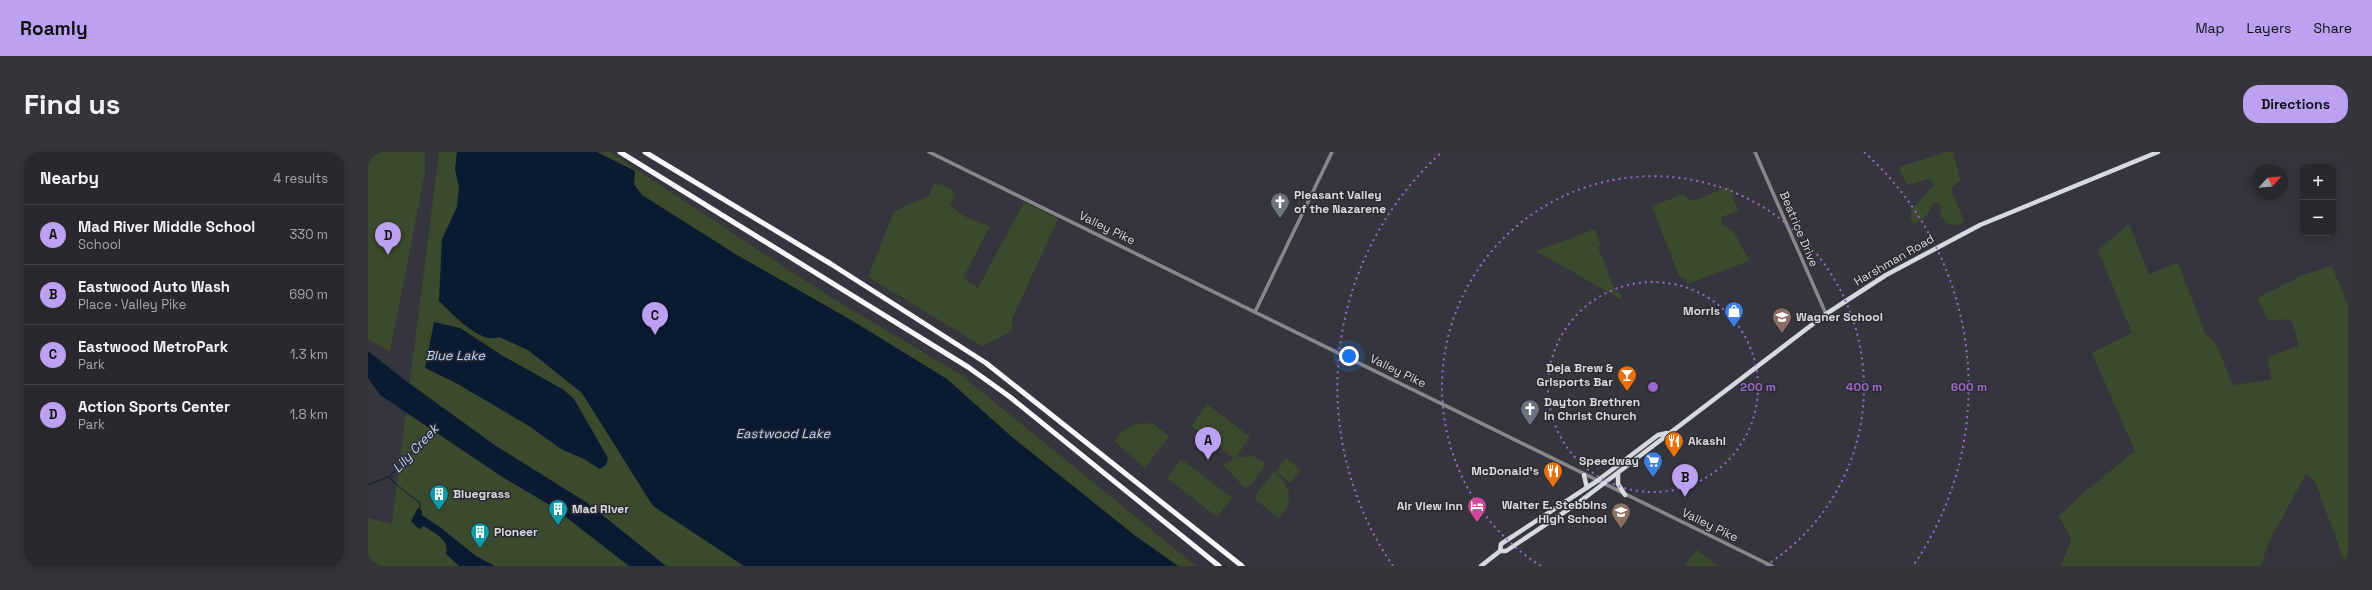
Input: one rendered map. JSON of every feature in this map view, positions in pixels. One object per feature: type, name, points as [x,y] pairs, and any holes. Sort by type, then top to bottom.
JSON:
[{"type":"highway","points":[[620,152],[932,343],[968,367],[1010,397],[1219,566]]},
{"type":"highway","points":[[645,152],[831,264],[986,362],[1242,566]]},
{"type":"main road","name":"Harshman Road","points":[[1481,566],[1500,551],[1510,549],[1603,484],[1663,439],[1667,433],[1826,314],[1886,275],[1954,238],[2004,214],[2158,152]]},
{"type":"main road","name":"Harshman Road","points":[[1500,551],[1501,544],[1587,488],[1658,435],[1667,433]]},
{"type":"main road","points":[[1618,473],[1618,484],[1625,495]]},
{"type":"main road","points":[[1584,475],[1587,488]]},
{"type":"street","name":"Valley Pike","points":[[929,152],[1772,566]]},
{"type":"street","points":[[1255,312],[1332,152]]},
{"type":"street","name":"Beatrice Drive","points":[[1755,152],[1826,314]]},
{"type":"green space","points":[[368,152],[425,152],[425,172],[390,352],[368,339]]},
{"type":"green space","name":"Eastwood Lake","points":[[439,152],[610,152],[830,297],[960,374],[1196,566],[368,566],[368,518],[392,524]]},
{"type":"green space","points":[[1947,152],[1953,152],[1960,180],[1951,188],[1964,222],[1958,225],[1950,225],[1940,216],[1942,209],[1940,204],[1934,202],[1927,215],[1915,224],[1911,220],[1911,211],[1934,185],[1930,179],[1907,185],[1899,167]]},
{"type":"green space","points":[[941,184],[952,190],[955,195],[950,204],[958,212],[968,218],[990,226],[963,278],[978,288],[1024,202],[1058,219],[1012,319],[1012,331],[982,346],[868,277],[894,211],[929,196],[933,185]]},
{"type":"green space","points":[[1729,186],[1738,211],[1721,217],[1722,224],[1734,232],[1749,261],[1687,284],[1687,281],[1678,274],[1652,206],[1684,194],[1689,201],[1701,198]]},
{"type":"green space","points":[[2129,224],[2149,274],[2178,263],[2205,333],[2217,345],[2232,385],[2271,380],[2268,357],[2299,346],[2291,319],[2269,321],[2257,298],[2303,275],[2332,266],[2348,306],[2348,566],[2346,566],[2315,481],[2306,474],[2269,541],[2261,566],[2061,566],[2071,539],[2059,516],[2081,495],[2135,451],[2092,353],[2132,333],[2098,250]]},
{"type":"green space","points":[[1595,229],[1601,246],[1598,247],[1616,293],[1620,292],[1622,300],[1536,251]]},
{"type":"green space","points":[[1207,404],[1250,437],[1236,457],[1253,456],[1266,464],[1249,487],[1244,487],[1223,465],[1234,458],[1191,426]]},
{"type":"green space","points":[[1143,423],[1153,424],[1169,436],[1145,468],[1114,441],[1126,429]]},
{"type":"green space","points":[[1286,458],[1301,470],[1291,483],[1276,472]]},
{"type":"green space","points":[[1181,459],[1232,498],[1217,517],[1167,478]]},
{"type":"green space","points":[[1274,471],[1284,483],[1289,494],[1287,505],[1279,518],[1256,500],[1256,495]]},
{"type":"green space","points":[[1697,550],[1718,566],[1684,566]]},
{"type":"water","name":"Eastwood Lake","points":[[457,152],[597,152],[635,171],[634,184],[642,195],[737,255],[851,320],[947,379],[1012,437],[1133,534],[1178,566],[744,566],[653,506],[582,393],[528,350],[499,337],[492,338],[475,332],[459,320],[439,301],[442,239],[457,207],[459,187],[455,169]]},
{"type":"water","name":"Blue Lake","points":[[434,322],[460,328],[503,356],[564,390],[574,399],[608,458],[606,465],[600,469],[584,459],[561,449],[529,426],[456,383],[425,368]]},
{"type":"water","points":[[368,351],[406,381],[496,446],[586,502],[666,566],[629,566],[553,507],[504,478],[380,395],[368,378]]},
{"type":"water","points":[[418,508],[422,511],[422,515],[476,556],[495,566],[459,566],[446,554],[446,544],[441,537],[424,526],[419,529],[411,521]]},
{"type":"waterway","name":"Lily Creek","points":[[368,485],[390,476],[433,429]]},
{"type":"waterway","points":[[390,477],[393,482],[420,503],[420,509]]},
{"type":"railway","points":[[368,559],[376,566]]},
{"type":"place","name":"Pleasant Valley of the Nazarene","points":[[1280,219]]},
{"type":"place","name":"Action Sports Center","points":[[388,255]]},
{"type":"place","name":"Morris","points":[[1734,328]]},
{"type":"place","name":"Wagner School","points":[[1782,334]]},
{"type":"place","name":"Eastwood MetroPark","points":[[655,335]]},
{"type":"place","name":"Deja Brew & Grisports Bar","points":[[1627,392]]},
{"type":"place","name":"Dayton Brethren In Christ Church","points":[[1530,426]]},
{"type":"place","name":"Akashi","points":[[1674,458]]},
{"type":"place","name":"Mad River Middle School","points":[[1208,460]]},
{"type":"place","name":"Speedway","points":[[1653,478]]},
{"type":"place","name":"McDonald's","points":[[1553,488]]},
{"type":"place","name":"Eastwood Auto Wash","points":[[1685,497]]},
{"type":"place","name":"Bluegrass","points":[[439,511]]},
{"type":"place","name":"Air View Inn","points":[[1477,523]]},
{"type":"place","name":"Mad River","points":[[558,526]]},
{"type":"place","name":"Walter E. Stebbins High School","points":[[1621,529]]},
{"type":"place","name":"Pioneer","points":[[480,549]]}]
